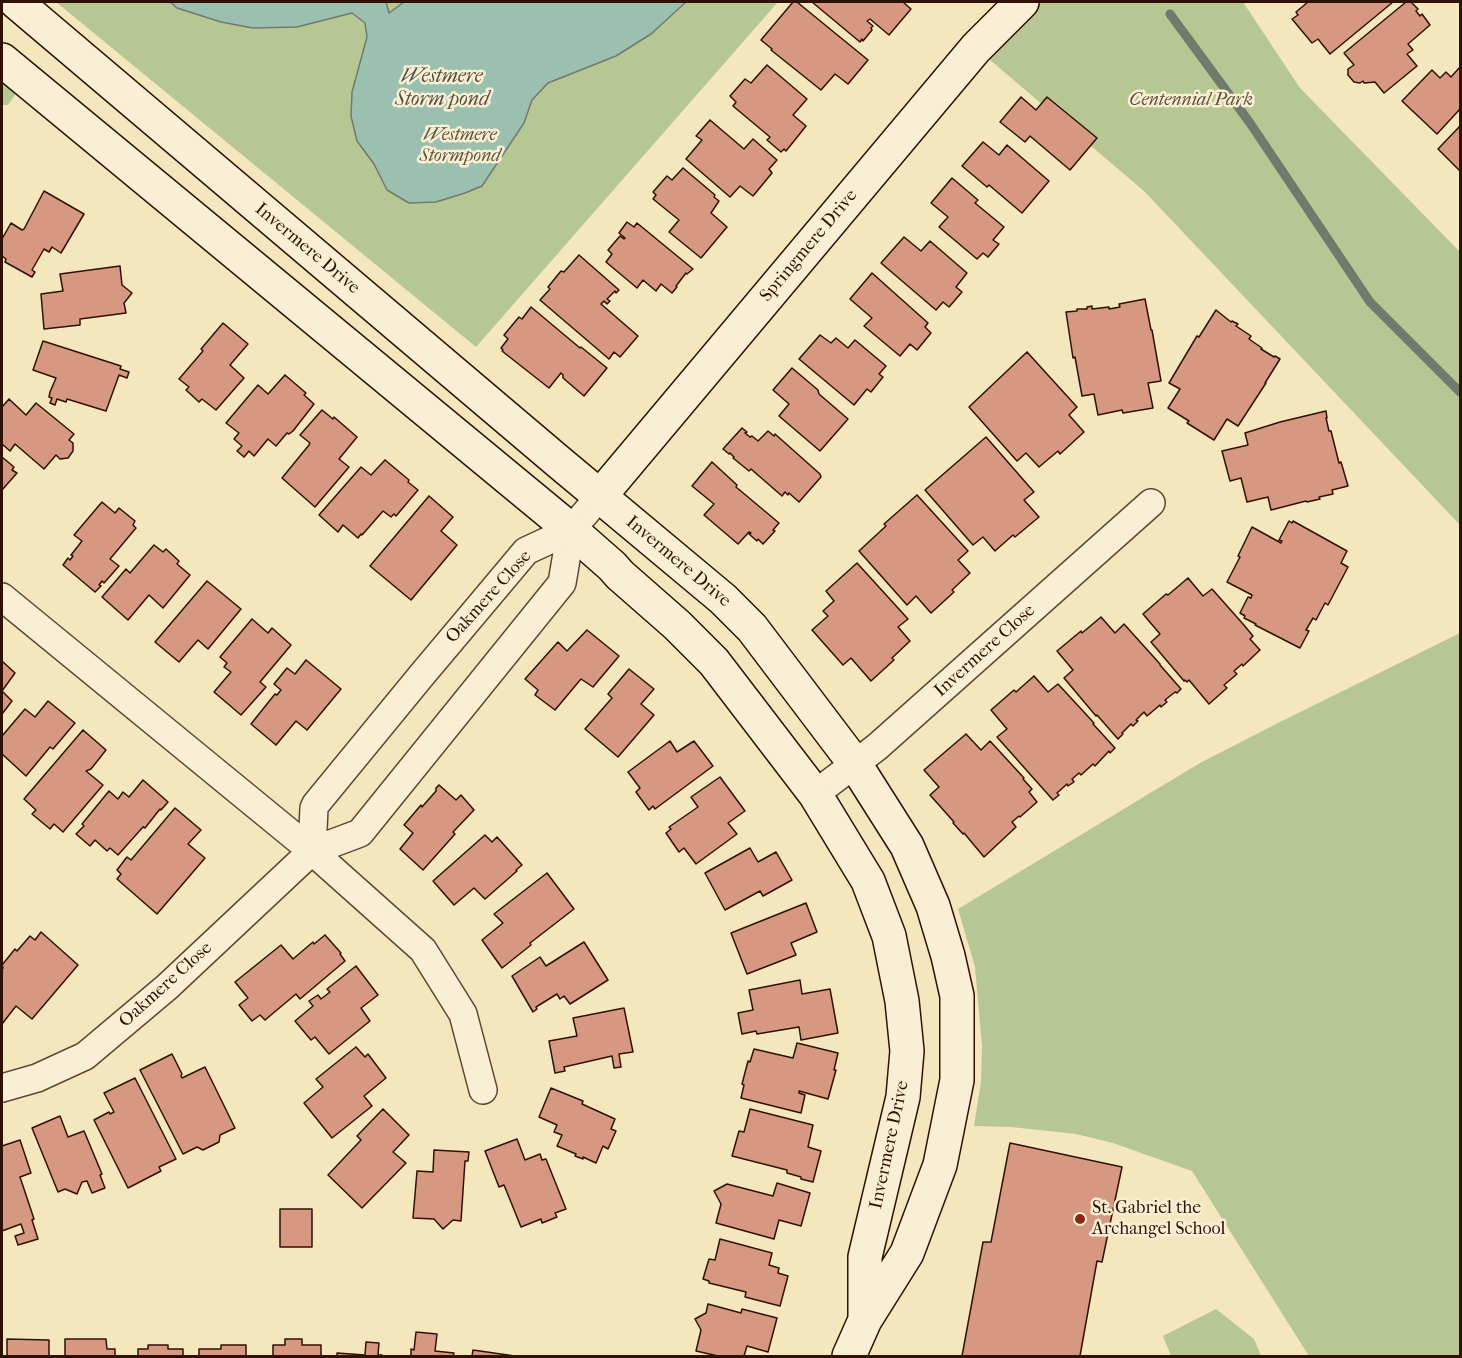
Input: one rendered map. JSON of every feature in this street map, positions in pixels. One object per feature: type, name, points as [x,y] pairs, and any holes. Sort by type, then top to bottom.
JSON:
[{"type":"street","name":"Invermere Drive","points":[[16,2],[723,599],[752,628],[855,764],[907,846],[933,906],[957,996],[957,1080],[940,1165],[907,1253],[865,1320],[849,1356]]},
{"type":"street","name":"Springmere Drive","points":[[600,496],[976,48],[1022,2]]},
{"type":"street","name":"Invermere Drive","points":[[2,60],[612,566],[714,662],[815,794],[868,881],[889,936],[902,1001],[907,1051],[903,1097],[865,1257],[865,1320]]},
{"type":"street","points":[[571,530],[600,496]]},
{"type":"street","name":"Invermere Close","points":[[815,794],[877,747],[1151,503]]},
{"type":"street","name":"Oakmere Close","points":[[312,851],[316,804],[526,551],[571,530]]},
{"type":"street","name":"Oakmere Close","points":[[2,1088],[38,1078],[85,1056],[167,987],[312,851],[360,833],[562,583],[571,530]]},
{"type":"street","points":[[2,597],[312,851],[423,950],[463,1014],[483,1090]]},
{"type":"green space","name":"Westmere Stormpond","points":[[56,2],[778,2],[476,347]]},
{"type":"green space","name":"Centennial Park","points":[[1022,2],[1243,2],[1300,88],[1460,252],[1460,525],[1144,191],[976,48]]},
{"type":"green space","points":[[2,79],[17,92],[8,105],[2,105]]},
{"type":"green space","points":[[1460,633],[1460,1356],[1309,1356],[1192,1171],[1113,1143],[1076,1134],[1011,1127],[974,1126],[981,1082],[982,1046],[975,967],[958,909],[1200,763]]},
{"type":"green space","points":[[1216,1309],[1254,1339],[1261,1356],[1171,1356],[1163,1336]]},
{"type":"water","name":"Westmere Storm pond","points":[[170,2],[386,2],[389,13],[404,2],[686,2],[651,34],[616,56],[548,83],[532,100],[524,123],[482,186],[436,202],[409,203],[387,190],[374,164],[357,141],[351,116],[352,92],[367,37],[365,23],[352,13],[297,27],[253,28],[221,22],[177,8]]},
{"type":"building","points":[[793,2],[797,2],[868,60],[848,84],[835,74],[821,90],[761,40]]},
{"type":"building","points":[[812,2],[903,2],[911,9],[889,35],[870,19],[867,21],[873,26],[872,30],[860,42]]},
{"type":"building","points":[[1308,2],[1393,2],[1330,54],[1318,39],[1312,43],[1292,19],[1298,15],[1296,12]]},
{"type":"building","points":[[1406,2],[1411,2],[1418,9],[1416,11],[1420,16],[1422,14],[1430,25],[1408,44],[1413,50],[1407,54],[1417,66],[1384,93],[1375,82],[1354,82],[1348,75],[1348,69],[1354,65],[1344,53]]},
{"type":"building","points":[[767,65],[807,99],[793,115],[806,126],[786,151],[784,149],[781,152],[767,140],[770,137],[733,106],[736,102],[730,96],[745,79],[751,83]]},
{"type":"building","points":[[1460,67],[1460,109],[1437,134],[1402,101],[1432,70],[1440,78],[1446,72],[1451,77]]},
{"type":"building","points":[[1021,97],[1036,110],[1047,97],[1097,138],[1070,170],[1030,136],[1025,142],[1000,122]]},
{"type":"building","points":[[710,120],[744,149],[753,139],[777,160],[769,169],[772,173],[753,196],[740,186],[730,197],[686,159],[702,140],[696,136]]},
{"type":"building","points":[[1460,126],[1460,171],[1438,149]]},
{"type":"building","points":[[983,142],[999,155],[1007,145],[1049,181],[1022,213],[962,166]]},
{"type":"building","points":[[683,168],[715,195],[714,197],[719,201],[711,213],[727,227],[701,258],[669,232],[679,220],[653,199],[656,195],[653,192],[667,176],[672,180]]},
{"type":"building","points":[[952,178],[978,200],[975,203],[1004,227],[993,240],[999,244],[988,257],[983,253],[977,259],[939,227],[948,217],[931,203]]},
{"type":"building","points":[[44,191],[84,214],[61,253],[52,247],[49,252],[44,249],[32,270],[35,272],[32,277],[5,262],[6,259],[2,256],[2,239],[11,223],[24,229]]},
{"type":"building","points":[[627,222],[634,227],[637,223],[693,269],[686,273],[672,293],[661,284],[656,291],[643,280],[637,288],[606,262],[612,254],[608,250],[620,236],[625,238],[619,233]]},
{"type":"building","points":[[904,237],[921,251],[930,241],[967,273],[956,287],[962,292],[949,307],[943,302],[936,310],[881,263]]},
{"type":"building","points":[[579,255],[619,290],[607,299],[610,301],[607,304],[604,301],[601,304],[638,336],[620,357],[614,352],[609,359],[540,300],[561,271],[564,272]]},
{"type":"building","points":[[120,266],[122,285],[132,293],[124,303],[126,313],[80,319],[80,325],[44,329],[41,294],[63,291],[60,274]]},
{"type":"building","points":[[872,273],[928,323],[925,327],[931,333],[917,350],[910,344],[900,356],[864,326],[872,318],[850,299]]},
{"type":"building","points":[[1145,299],[1161,381],[1148,383],[1153,408],[1123,413],[1122,410],[1098,415],[1094,394],[1082,396],[1066,312],[1092,306],[1092,309],[1109,307],[1109,309],[1120,307],[1119,304]]},
{"type":"building","points":[[531,307],[607,368],[584,396],[563,378],[561,373],[549,388],[502,351],[501,348],[508,339],[504,335],[519,317],[522,319]]},
{"type":"building","points":[[1216,310],[1231,322],[1238,324],[1236,326],[1251,336],[1249,339],[1261,349],[1280,359],[1238,426],[1227,419],[1214,440],[1168,408],[1180,389],[1169,383],[1197,336],[1199,337]]},
{"type":"building","points":[[223,323],[248,344],[230,365],[244,378],[216,410],[202,399],[199,402],[186,390],[189,387],[179,379]]},
{"type":"building","points":[[820,335],[831,343],[836,338],[848,348],[855,340],[886,366],[879,374],[883,377],[871,392],[867,389],[854,405],[799,359]]},
{"type":"building","points":[[43,341],[121,366],[120,369],[129,372],[127,378],[119,375],[106,411],[67,399],[66,402],[57,399],[55,405],[50,403],[52,398],[49,397],[50,392],[56,378],[33,370]]},
{"type":"building","points":[[1027,352],[1077,407],[1069,415],[1084,432],[1060,454],[1058,451],[1039,467],[1026,453],[1017,461],[969,407]]},
{"type":"building","points":[[792,368],[848,419],[820,451],[779,416],[789,404],[773,390]]},
{"type":"building","points":[[285,375],[306,393],[304,395],[314,404],[293,431],[287,433],[276,446],[268,439],[254,456],[249,451],[244,457],[237,451],[242,446],[234,439],[239,433],[226,423],[258,385],[268,394]]},
{"type":"building","points":[[9,399],[26,415],[36,403],[74,434],[69,440],[73,443],[73,451],[68,458],[60,459],[56,455],[44,469],[15,444],[10,451],[2,444],[2,407]]},
{"type":"building","points":[[322,410],[357,437],[339,459],[349,467],[315,507],[282,478],[309,445],[310,443],[300,435]]},
{"type":"building","points":[[1326,411],[1329,431],[1331,431],[1339,463],[1341,462],[1348,486],[1332,490],[1333,494],[1319,497],[1320,499],[1271,510],[1268,497],[1247,502],[1241,478],[1230,481],[1222,451],[1248,445],[1245,433]]},
{"type":"building","points":[[742,428],[747,432],[745,433],[758,441],[768,431],[774,436],[775,434],[820,474],[821,477],[799,502],[789,493],[788,495],[785,492],[782,496],[751,469],[749,471],[723,449]]},
{"type":"building","points":[[986,437],[1034,492],[1024,500],[1039,517],[995,551],[983,537],[973,545],[925,490]]},
{"type":"building","points":[[2,457],[14,467],[12,470],[17,473],[2,490]]},
{"type":"building","points":[[385,460],[418,490],[396,516],[394,514],[391,517],[383,511],[358,538],[343,525],[338,532],[319,515],[361,467],[371,475]]},
{"type":"building","points":[[712,462],[737,485],[736,487],[779,523],[763,544],[749,532],[738,544],[704,515],[714,504],[692,486]]},
{"type":"building","points":[[917,495],[968,551],[958,560],[970,573],[952,590],[954,592],[931,613],[916,596],[907,605],[859,551],[886,526],[884,524]]},
{"type":"building","points":[[429,496],[453,517],[441,531],[457,545],[411,600],[370,566]]},
{"type":"building","points":[[102,502],[115,513],[119,508],[135,521],[133,525],[136,528],[110,559],[119,566],[104,583],[102,581],[99,585],[101,586],[95,592],[63,565],[68,558],[70,560],[73,556],[71,555],[82,541],[74,535]]},
{"type":"building","points":[[1289,521],[1292,523],[1293,521],[1347,551],[1341,563],[1348,567],[1328,605],[1325,603],[1316,620],[1313,618],[1300,648],[1244,618],[1245,616],[1240,613],[1248,597],[1251,598],[1252,595],[1227,582],[1252,527],[1281,543],[1282,541],[1279,540]]},
{"type":"building","points":[[154,545],[163,552],[166,549],[179,561],[177,564],[190,575],[163,608],[149,595],[128,620],[102,597],[126,569],[130,573]]},
{"type":"building","points":[[857,563],[908,619],[898,627],[910,641],[892,658],[894,660],[871,681],[851,658],[843,665],[812,630],[828,616],[823,611],[834,601],[826,591]]},
{"type":"building","points":[[1188,578],[1203,596],[1212,589],[1253,636],[1250,639],[1260,650],[1234,671],[1237,674],[1224,685],[1227,688],[1209,704],[1189,680],[1184,681],[1151,642],[1160,634],[1143,614]]},
{"type":"building","points":[[207,581],[241,609],[208,649],[198,640],[179,662],[155,642]]},
{"type":"building","points":[[1101,617],[1115,633],[1124,624],[1181,689],[1147,716],[1144,712],[1136,720],[1138,721],[1133,726],[1131,724],[1118,739],[1064,678],[1073,670],[1057,651]]},
{"type":"building","points":[[252,619],[268,633],[272,628],[291,645],[260,682],[266,687],[241,715],[214,692],[231,672],[224,667],[227,663],[220,657]]},
{"type":"building","points":[[587,630],[619,656],[593,687],[581,679],[555,710],[535,695],[538,690],[525,679],[558,642],[567,651]]},
{"type":"building","points":[[306,660],[341,689],[307,730],[296,721],[276,745],[251,724],[275,694],[277,695],[281,690],[274,684],[287,668],[295,674]]},
{"type":"building","points":[[2,661],[15,673],[2,691]]},
{"type":"building","points":[[629,669],[654,689],[641,704],[654,715],[618,757],[585,729],[612,698],[608,694]]},
{"type":"building","points":[[1034,676],[1048,692],[1058,684],[1115,748],[1095,766],[1093,764],[1081,775],[1079,773],[1072,779],[1074,782],[1068,786],[1067,784],[1053,800],[997,737],[1007,729],[991,710]]},
{"type":"building","points":[[2,691],[12,701],[2,714]]},
{"type":"building","points":[[48,701],[75,723],[53,749],[50,747],[26,776],[2,754],[2,736],[25,709],[35,717]]},
{"type":"building","points":[[83,730],[106,750],[91,769],[86,771],[103,785],[63,832],[54,824],[50,829],[32,814],[36,810],[24,799]]},
{"type":"building","points":[[966,734],[981,750],[990,741],[1024,778],[1032,789],[1029,792],[1037,802],[1012,822],[1016,827],[984,857],[930,795],[939,787],[924,770]]},
{"type":"building","points":[[670,741],[677,752],[694,741],[713,766],[655,809],[653,806],[649,810],[636,792],[640,788],[628,772]]},
{"type":"building","points":[[720,777],[745,811],[728,823],[737,834],[696,864],[684,848],[679,852],[666,833],[671,829],[669,827],[698,807],[691,797]]},
{"type":"building","points":[[143,780],[168,802],[118,855],[110,848],[107,851],[95,840],[90,846],[76,834],[109,791],[118,799],[123,792],[129,797]]},
{"type":"building","points":[[439,785],[456,800],[461,795],[474,810],[423,870],[400,849],[413,833],[404,825]]},
{"type":"building","points":[[175,808],[201,830],[188,844],[205,858],[157,914],[117,879],[121,874],[117,870],[127,857],[131,860]]},
{"type":"building","points":[[485,835],[492,842],[497,837],[522,865],[485,899],[474,888],[454,905],[433,881]]},
{"type":"building","points":[[750,848],[758,862],[776,852],[792,880],[763,896],[760,891],[725,910],[705,873]]},
{"type":"building","points":[[547,873],[574,909],[502,968],[482,940],[503,923],[494,914]]},
{"type":"building","points":[[806,903],[817,932],[791,943],[796,955],[747,974],[731,933]]},
{"type":"building","points":[[41,932],[78,965],[32,1019],[16,1006],[2,1024],[2,965],[30,936],[35,940]]},
{"type":"building","points":[[325,935],[345,961],[300,999],[296,994],[265,1020],[260,1015],[252,1021],[239,1005],[248,998],[235,982],[281,945],[293,959]]},
{"type":"building","points":[[584,942],[608,980],[570,1004],[564,996],[560,999],[557,994],[536,1007],[537,1009],[533,1012],[512,976],[540,957],[546,966]]},
{"type":"building","points":[[356,966],[378,995],[361,1008],[370,1021],[329,1054],[315,1037],[311,1040],[295,1021],[313,1006],[309,1001],[318,995],[321,999],[330,992],[327,989]]},
{"type":"building","points":[[800,980],[802,994],[830,989],[838,1033],[801,1040],[799,1027],[757,1034],[756,1031],[742,1034],[738,1013],[753,1010],[749,990]]},
{"type":"building","points":[[624,1008],[633,1052],[619,1054],[621,1067],[614,1068],[612,1056],[564,1067],[565,1071],[555,1073],[549,1041],[577,1036],[573,1018]]},
{"type":"building","points":[[797,1043],[838,1053],[828,1099],[799,1091],[805,1095],[801,1113],[741,1098],[748,1061],[750,1062],[754,1049],[793,1058]]},
{"type":"building","points":[[356,1047],[365,1057],[368,1054],[386,1078],[364,1096],[372,1106],[332,1138],[304,1103],[323,1087],[316,1079]]},
{"type":"building","points":[[172,1054],[182,1078],[205,1067],[235,1128],[220,1135],[219,1142],[203,1150],[197,1147],[183,1154],[140,1070]]},
{"type":"building","points":[[135,1078],[176,1159],[159,1167],[161,1171],[128,1188],[94,1120],[109,1112],[110,1114],[114,1112],[104,1093]]},
{"type":"building","points":[[551,1088],[583,1101],[582,1104],[615,1119],[611,1129],[616,1131],[608,1149],[603,1146],[596,1163],[575,1156],[576,1154],[557,1146],[562,1135],[554,1132],[557,1125],[539,1117]]},
{"type":"building","points":[[383,1109],[409,1135],[393,1152],[406,1163],[362,1208],[328,1175],[361,1140],[357,1136]]},
{"type":"building","points":[[750,1109],[813,1125],[808,1147],[821,1151],[813,1182],[787,1173],[787,1170],[732,1156],[739,1131],[744,1132]]},
{"type":"building","points":[[60,1116],[68,1137],[84,1131],[102,1174],[100,1175],[105,1188],[92,1193],[87,1181],[82,1182],[77,1194],[65,1189],[58,1192],[32,1128]]},
{"type":"building","points":[[517,1139],[525,1160],[540,1154],[542,1160],[546,1159],[566,1209],[555,1213],[557,1217],[542,1223],[541,1219],[521,1227],[504,1185],[499,1187],[485,1151]]},
{"type":"building","points":[[20,1140],[31,1173],[20,1177],[38,1239],[18,1245],[15,1236],[24,1233],[21,1224],[2,1231],[2,1146]]},
{"type":"building","points":[[1010,1143],[1122,1167],[1102,1262],[1097,1261],[1080,1356],[962,1356],[983,1242],[991,1242]]},
{"type":"building","points":[[434,1150],[469,1152],[468,1161],[465,1161],[461,1221],[453,1220],[443,1229],[434,1219],[413,1218],[417,1171],[433,1172]]},
{"type":"building","points":[[777,1183],[810,1193],[801,1226],[779,1220],[774,1239],[716,1223],[721,1204],[714,1191],[727,1184],[773,1196]]},
{"type":"building","points":[[280,1209],[312,1209],[312,1247],[280,1247]]},
{"type":"building","points":[[720,1239],[772,1253],[769,1265],[779,1268],[778,1273],[788,1276],[780,1306],[745,1297],[746,1292],[709,1283],[703,1279],[709,1259],[715,1260]]},
{"type":"building","points":[[708,1304],[741,1313],[742,1309],[777,1318],[768,1352],[747,1346],[744,1356],[718,1356],[696,1351],[701,1330],[695,1319],[706,1313]]},
{"type":"building","points":[[416,1332],[437,1334],[435,1351],[454,1353],[453,1356],[411,1356]]},
{"type":"building","points":[[7,1339],[49,1340],[49,1356],[7,1356]]},
{"type":"building","points":[[65,1339],[106,1339],[107,1349],[115,1349],[115,1356],[65,1356]]},
{"type":"building","points":[[285,1339],[302,1339],[302,1345],[321,1345],[321,1356],[273,1356],[273,1345],[285,1345]]},
{"type":"building","points":[[366,1342],[379,1343],[378,1355],[382,1356],[337,1356],[337,1353],[365,1355]]},
{"type":"building","points":[[148,1345],[168,1345],[168,1349],[183,1349],[183,1356],[138,1356],[138,1349],[148,1349]]},
{"type":"building","points":[[221,1345],[246,1345],[246,1356],[199,1356],[199,1349],[221,1349]]},
{"type":"building","points":[[473,1350],[515,1356],[472,1356]]},
{"type":"waterway","points":[[1170,14],[1250,123],[1370,302],[1460,392]]},
{"type":"place","name":"St. Gabriel the Archangel School","points":[[1080,1219]]}]
